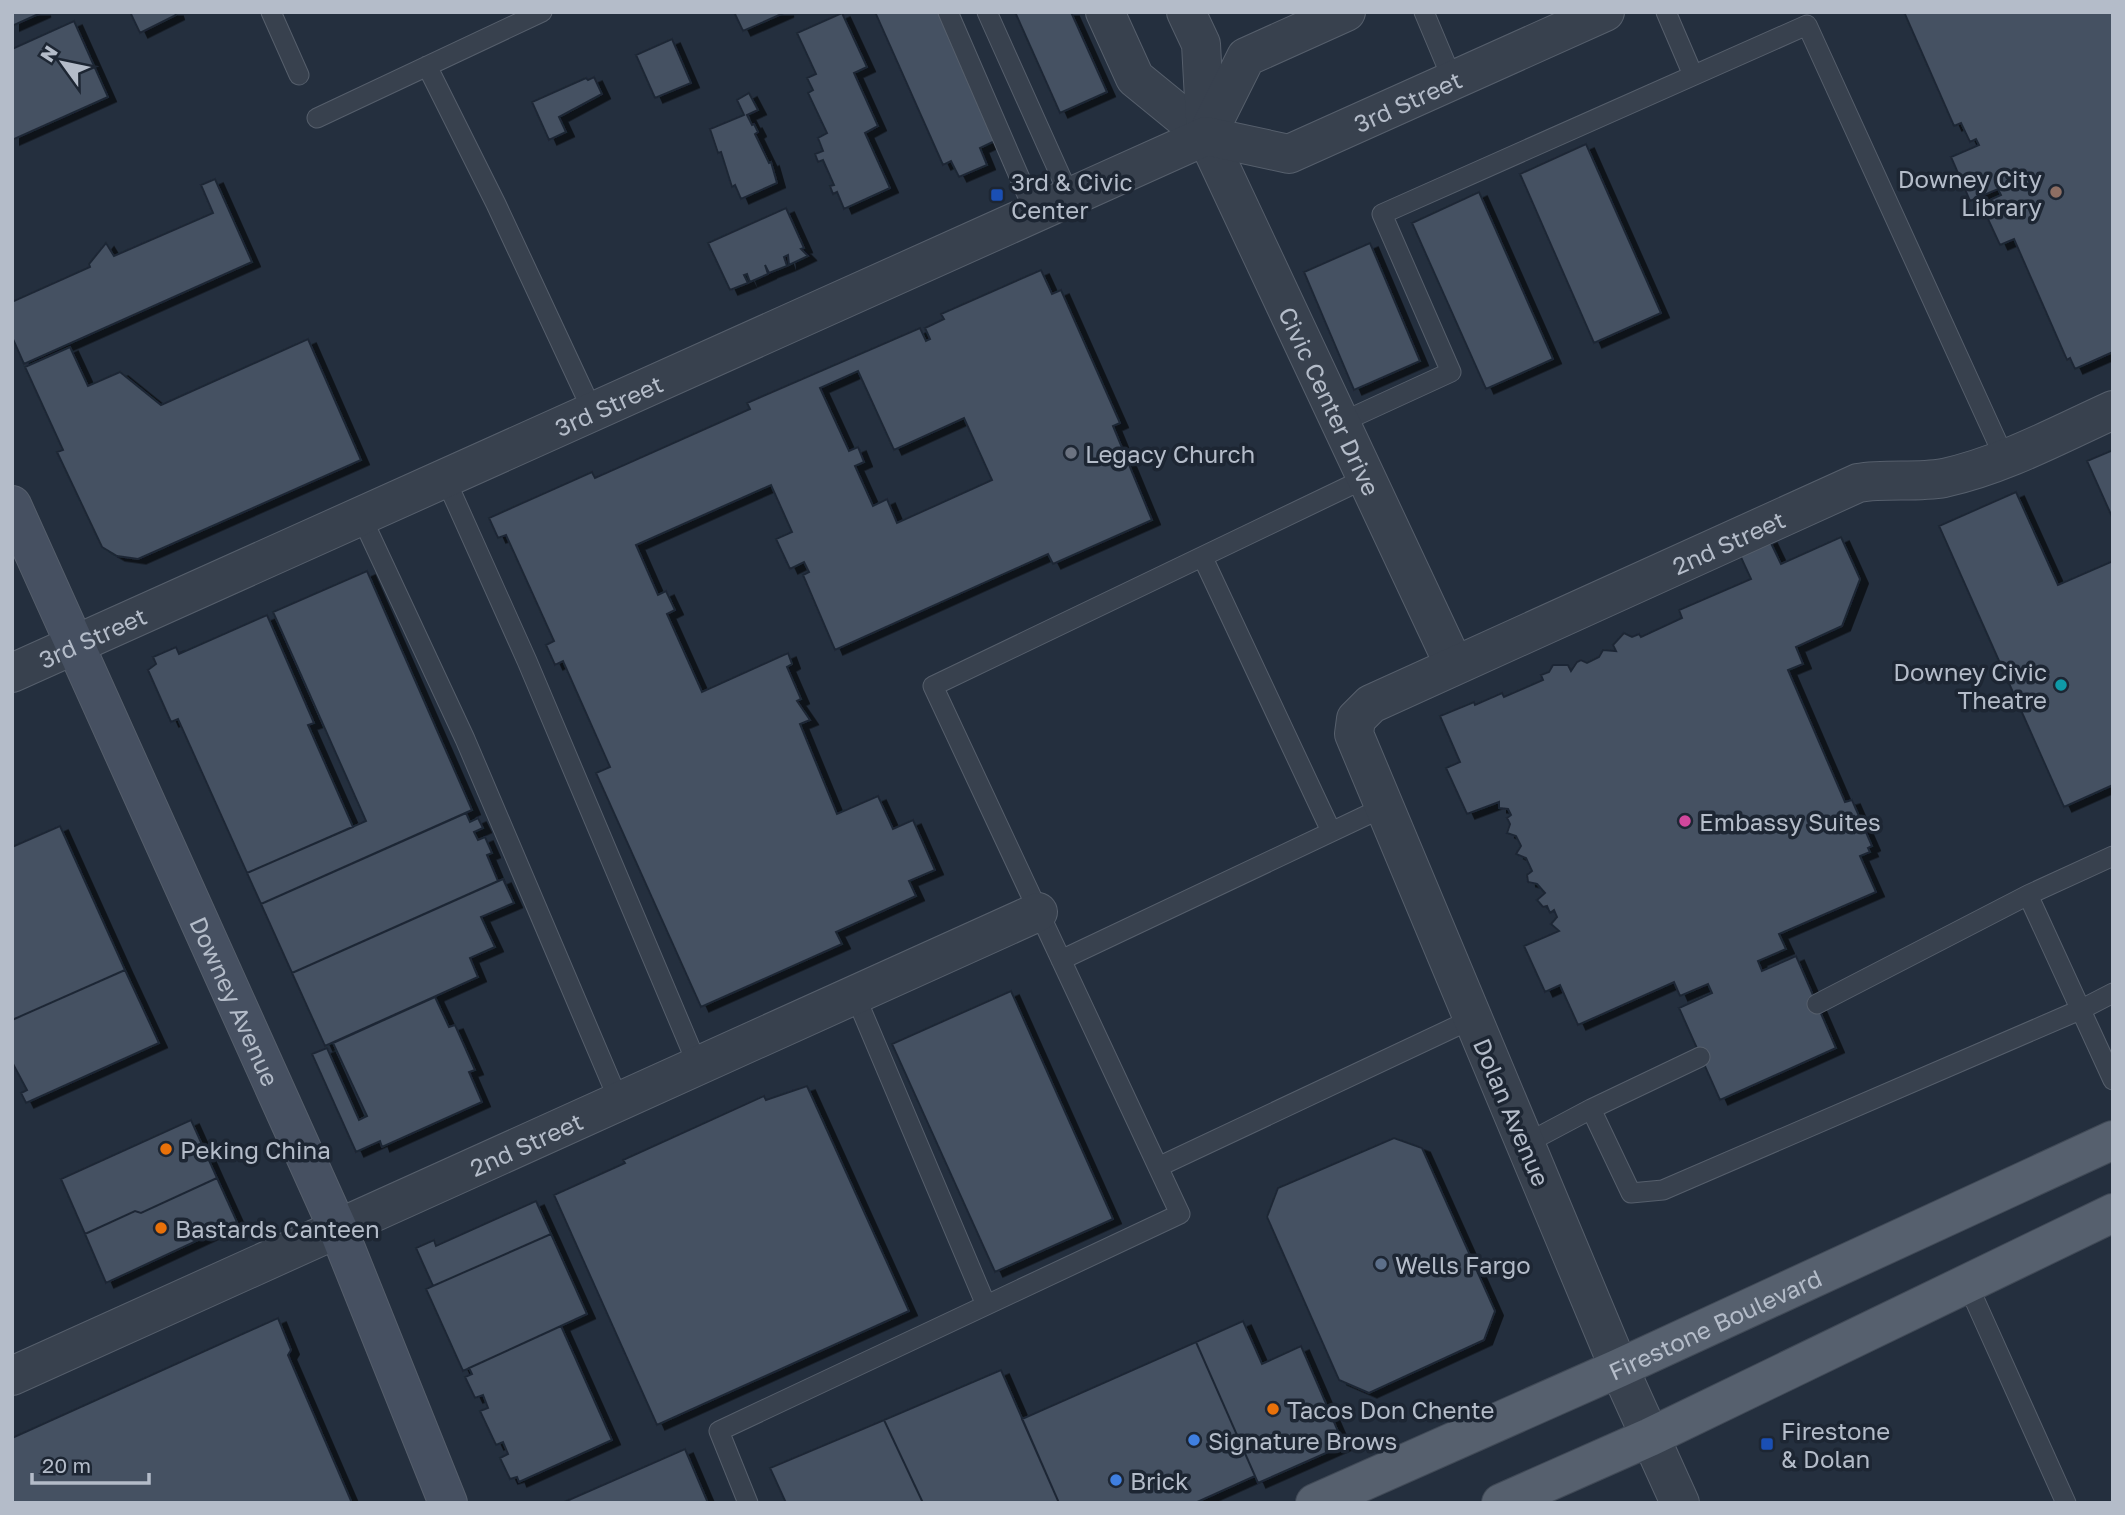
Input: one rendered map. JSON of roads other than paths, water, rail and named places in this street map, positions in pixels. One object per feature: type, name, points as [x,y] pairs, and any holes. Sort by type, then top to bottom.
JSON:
[{"type":"main road","name":"Downey Avenue","points":[[12,505],[338,1229],[446,1502]]},
{"type":"main road","name":"Firestone Boulevard","points":[[1315,1503],[1619,1368],[2113,1140]]},
{"type":"main road","points":[[1502,1503],[1650,1437],[2113,1213]]},
{"type":"street","name":"Civic Center Drive","points":[[1105,12],[1135,78],[1206,136]]},
{"type":"street","name":"Civic Center Drive","points":[[1186,12],[1200,44],[1206,136],[1454,665]]},
{"type":"street","points":[[1206,136],[1246,57],[1346,12]]},
{"type":"street","name":"3rd Street","points":[[12,673],[1206,136],[1289,154],[1605,12]]},
{"type":"street","name":"2nd Street","points":[[1356,719],[1371,704],[1858,483],[1883,479],[1941,478],[2005,459],[2113,410]]},
{"type":"street","name":"Dolan Avenue","points":[[1356,719],[1354,734],[1384,807],[1619,1368],[1680,1503]]},
{"type":"street","name":"2nd Street","points":[[14,1370],[338,1229],[1038,912]]},
{"type":"lane","points":[[271,12],[299,75]]},
{"type":"lane","points":[[317,118],[542,12]]},
{"type":"lane","points":[[948,12],[1035,213]]},
{"type":"lane","points":[[987,12],[1070,197]]},
{"type":"lane","points":[[1424,12],[1453,81]]},
{"type":"lane","points":[[1666,12],[1693,75]]},
{"type":"lane","points":[[1340,424],[1451,372],[1382,214],[1807,25],[2005,459]]},
{"type":"lane","points":[[427,66],[496,204],[593,412]]},
{"type":"lane","points":[[445,478],[527,661],[698,1066]]},
{"type":"lane","points":[[748,1503],[719,1431],[1180,1214],[933,686],[1366,478]]},
{"type":"lane","points":[[360,516],[465,739],[620,1101]]},
{"type":"lane","points":[[1203,558],[1331,831]]},
{"type":"lane","points":[[1061,960],[1384,807]]},
{"type":"lane","points":[[1817,1004],[2028,895],[2113,856]]},
{"type":"lane","points":[[2028,895],[2113,1080]]},
{"type":"lane","points":[[1591,1109],[1631,1193],[1663,1189],[2082,1009],[2113,993]]},
{"type":"lane","points":[[855,995],[986,1305]]},
{"type":"lane","points":[[1158,1167],[1472,1018]]},
{"type":"lane","points":[[1525,1144],[1700,1056]]},
{"type":"lane","points":[[1967,1283],[2066,1503]]},
{"type":"place","name":"Downey City Library","points":[[2056,192]]},
{"type":"place","name":"3rd & Civic Center","points":[[997,195]]},
{"type":"place","name":"Legacy Church","points":[[1071,453]]},
{"type":"place","name":"Downey Civic Theatre","points":[[2061,685]]},
{"type":"place","name":"Embassy Suites","points":[[1685,821]]},
{"type":"place","name":"Peking China","points":[[166,1149]]},
{"type":"place","name":"Bastards Canteen","points":[[161,1228]]},
{"type":"place","name":"Wells Fargo","points":[[1381,1264]]},
{"type":"place","name":"Tacos Don Chente","points":[[1273,1409]]},
{"type":"place","name":"Signature Brows","points":[[1194,1440]]},
{"type":"place","name":"Firestone & Dolan","points":[[1767,1444]]},
{"type":"place","name":"Brick","points":[[1116,1480]]}]
